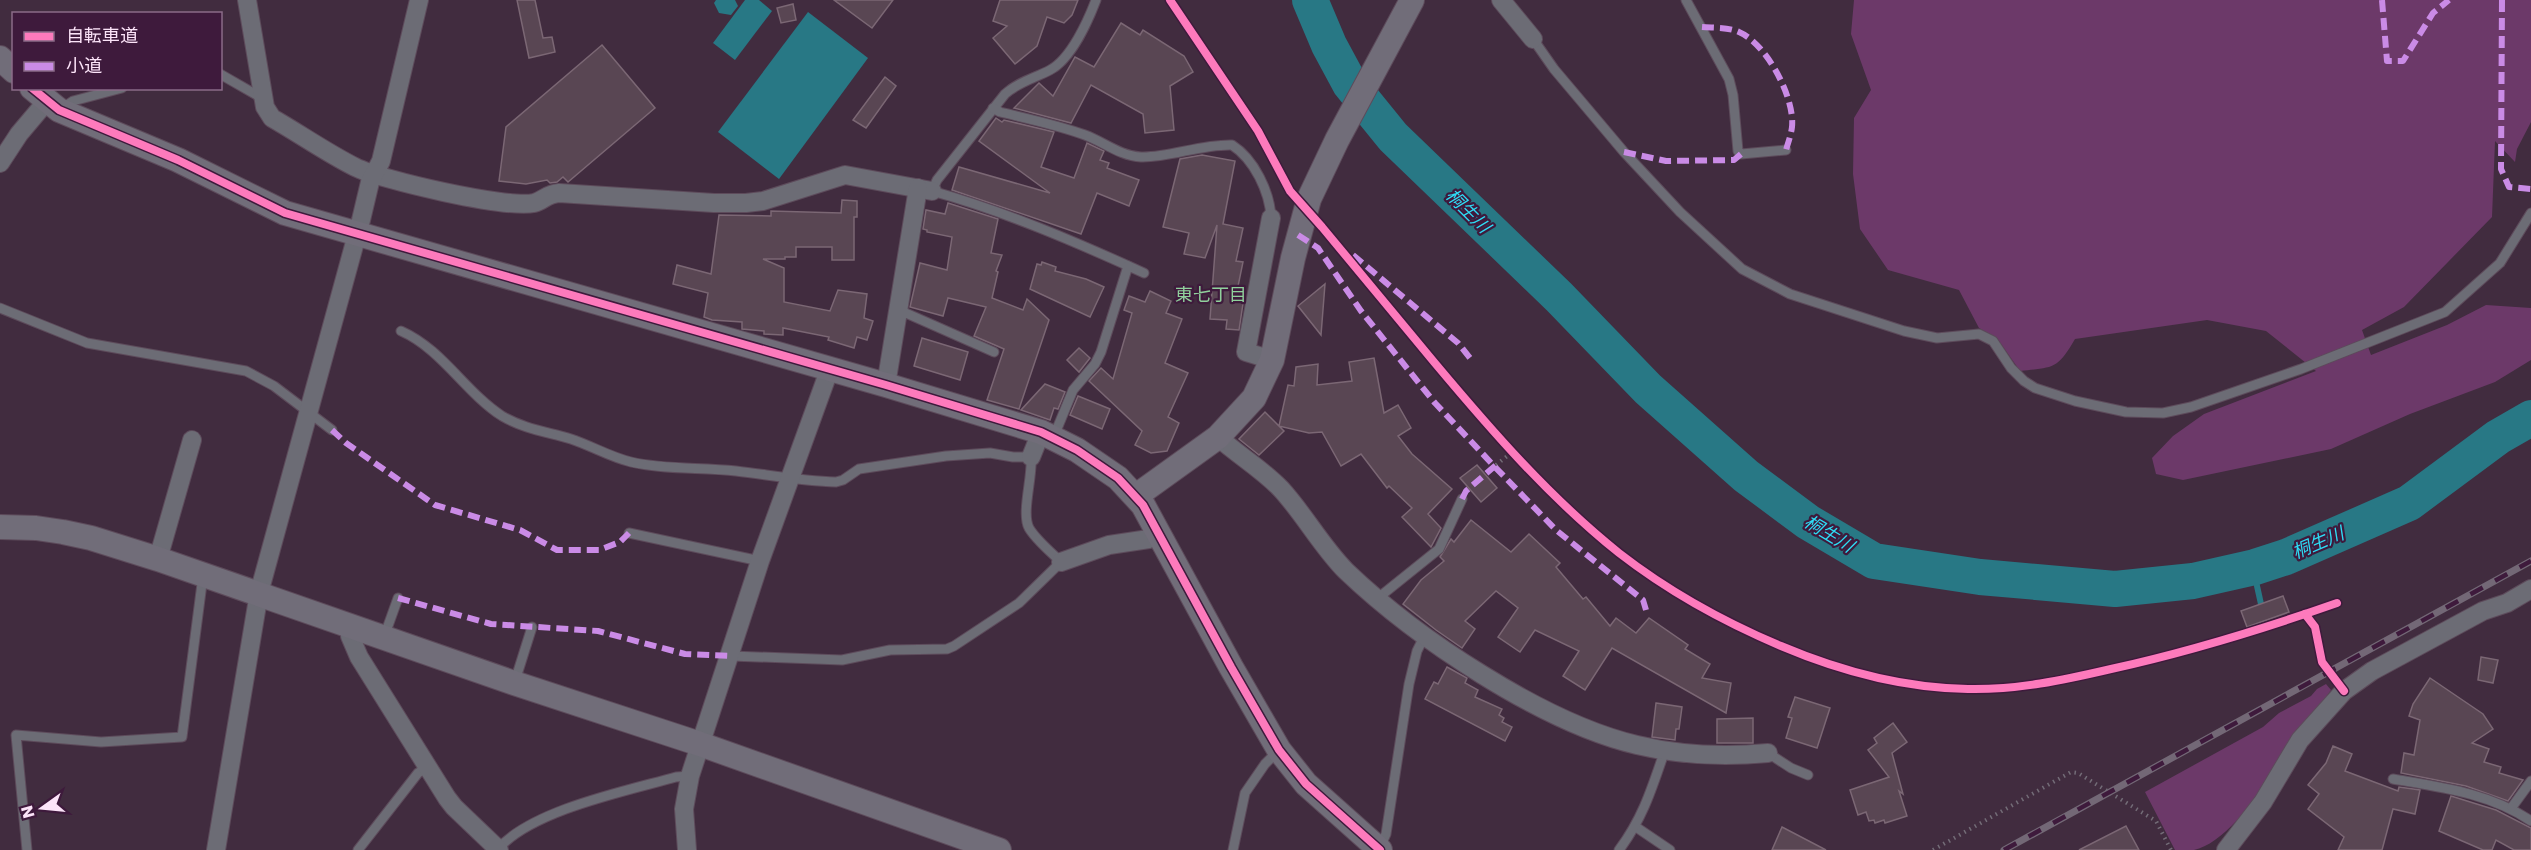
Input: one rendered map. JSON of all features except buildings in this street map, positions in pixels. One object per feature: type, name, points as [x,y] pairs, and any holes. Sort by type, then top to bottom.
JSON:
[{"type":"street","points":[[248,0],[265,107],[272,118],[355,167],[373,175],[482,199],[516,203],[534,203],[549,194],[559,193],[714,204],[746,203],[763,201],[845,175],[925,189],[899,310],[886,385]]},
{"type":"street","points":[[216,850],[259,593],[373,175],[381,161],[419,0]]},
{"type":"street","points":[[1136,496],[1218,436],[1254,399],[1272,360],[1293,258],[1309,199],[1337,140],[1412,0]]},
{"type":"street","points":[[1501,0],[1533,39]]},
{"type":"street","points":[[0,58],[12,69]]},
{"type":"street","points":[[0,163],[46,100],[178,160],[276,210],[357,235],[830,368],[1048,435],[1098,463],[1136,496],[1161,534],[1231,667],[1279,750],[1306,784],[1380,850]]},
{"type":"street","points":[[1271,218],[1246,352],[1272,360]]},
{"type":"street","points":[[687,850],[684,809],[690,776],[760,561],[830,368]]},
{"type":"street","points":[[1031,457],[1048,435]]},
{"type":"street","points":[[1218,436],[1282,490],[1345,569],[1425,635],[1484,674],[1573,722],[1635,745],[1725,755],[1768,753]]},
{"type":"street","points":[[158,559],[192,440]]},
{"type":"street","points":[[0,526],[36,528],[81,536],[158,559],[514,683],[700,744],[999,850]]},
{"type":"street","points":[[1061,562],[1109,545],[1149,539],[1161,534]]},
{"type":"street","points":[[2226,850],[2263,802],[2300,740],[2344,691],[2372,671],[2483,611],[2506,603],[2531,589]]},
{"type":"street","points":[[351,625],[350,636],[359,657],[454,807],[499,849]]},
{"type":"lane","points":[[925,189],[937,180],[1013,86],[1059,64],[1086,26],[1096,0]]},
{"type":"lane","points":[[1686,0],[1729,79],[1733,96],[1738,151],[1741,154],[1786,150]]},
{"type":"lane","points":[[1533,39],[1554,69],[1624,152],[1680,212],[1742,269],[1790,294],[1904,331],[1937,338],[1979,334],[1993,341],[2011,368],[2035,388],[2075,401],[2126,412],[2163,413],[2191,407],[2301,369],[2445,312],[2500,263],[2531,213]]},
{"type":"lane","points":[[222,75],[264,99]]},
{"type":"lane","points":[[46,100],[73,101],[114,90]]},
{"type":"lane","points":[[993,108],[1000,112],[1087,135],[1121,153],[1132,156],[1143,157],[1201,147],[1232,145],[1249,160],[1259,177],[1271,210],[1271,218]]},
{"type":"lane","points":[[925,189],[958,198],[1144,273]]},
{"type":"lane","points":[[1048,435],[1073,390],[1095,364],[1101,352],[1128,266]]},
{"type":"lane","points":[[0,308],[87,343],[246,371],[274,386],[332,430]]},
{"type":"lane","points":[[899,310],[994,352]]},
{"type":"lane","points":[[401,331],[417,338],[489,406],[503,416],[529,428],[572,439],[616,457],[658,467],[735,471],[791,480],[836,482],[859,469],[963,454],[990,453],[1031,457],[1032,468],[1026,517],[1028,526],[1061,562],[1019,603],[947,649],[890,650],[842,660],[730,656]]},
{"type":"lane","points":[[1378,598],[1439,549],[1462,499]]},
{"type":"lane","points":[[629,533],[760,561]]},
{"type":"lane","points":[[27,850],[16,735],[101,742],[183,737],[203,576]]},
{"type":"lane","points":[[384,637],[398,598]]},
{"type":"lane","points":[[514,683],[532,627]]},
{"type":"lane","points":[[1380,850],[1386,834],[1409,684],[1417,651],[1425,635]]},
{"type":"lane","points":[[1233,850],[1245,793],[1265,764],[1279,750]]},
{"type":"lane","points":[[1619,850],[1636,827],[1652,790],[1665,750]]},
{"type":"lane","points":[[1768,753],[1791,768],[1808,775]]},
{"type":"lane","points":[[358,850],[418,773],[429,766]]},
{"type":"lane","points":[[499,849],[513,836],[568,807],[676,777],[690,776]]},
{"type":"lane","points":[[2393,779],[2464,793],[2512,807],[2531,820]]},
{"type":"lane","points":[[2512,807],[2531,781]]},
{"type":"lane","points":[[1636,827],[1670,850]]},
{"type":"path","points":[[1496,465],[1508,450],[1518,460]]},
{"type":"path","points":[[1933,850],[2071,772],[2088,779],[2156,821],[2171,850]]},
{"type":"shaded area","points":[[1854,0],[2531,0],[2531,122],[2517,149],[2515,162],[2495,141],[2492,217],[2404,307],[2362,330],[2371,355],[2447,325],[2486,305],[2531,308],[2531,360],[2495,382],[2410,414],[2331,449],[2183,480],[2156,474],[2152,458],[2173,436],[2204,414],[2316,371],[2266,331],[2207,320],[2075,339],[2059,362],[2040,369],[2020,371],[1997,338],[1979,328],[1959,290],[1888,270],[1860,229],[1853,174],[1854,118],[1871,90],[1851,34]]},
{"type":"shaded area","points":[[2326,684],[2331,690],[2269,781],[2231,827],[2212,842],[2194,850],[2175,850],[2145,792],[2263,727],[2279,713],[2311,696]]},
{"type":"water","points":[[716,0],[735,0],[738,6],[731,15],[719,13],[714,3]]},
{"type":"water","points":[[745,0],[759,0],[772,11],[735,60],[713,43]]},
{"type":"water","points":[[808,12],[868,58],[779,179],[718,132]]},
{"type":"waterway","name":"桐生川","points":[[1310,0],[1329,45],[1350,84],[1393,137],[1559,297],[1648,389],[1746,476],[1808,522],[1874,561],[1980,577],[2115,589],[2193,581],[2255,567],[2286,557],[2409,503],[2498,437],[2531,418]]},
{"type":"waterway","points":[[2255,567],[2261,604]]},
{"type":"railway","points":[[2004,850],[2531,561]]},
{"type":"marked path","points":[[2382,0],[2387,61],[2403,61],[2433,13],[2449,0]]},
{"type":"marked path","points":[[2502,0],[2501,169],[2509,187],[2531,189]]},
{"type":"marked path","points":[[1702,27],[1735,30],[1749,38],[1769,60],[1784,87],[1792,115],[1792,130],[1786,150]]},
{"type":"marked path","points":[[1624,152],[1666,161],[1734,160],[1741,154]]},
{"type":"marked path","points":[[1298,235],[1318,248],[1361,311],[1435,403],[1556,530],[1643,600],[1646,610]]},
{"type":"marked path","points":[[1353,255],[1458,343],[1470,358]]},
{"type":"marked path","points":[[332,430],[346,443],[435,505],[520,530],[557,550],[599,550],[620,542],[629,533]]},
{"type":"marked path","points":[[1462,499],[1466,491],[1496,465]]},
{"type":"marked path","points":[[398,598],[491,624],[598,631],[685,654],[731,656]]},
{"type":"cycle path","points":[[1170,0],[1258,131],[1290,191],[1499,438],[1545,486],[1593,532],[1619,553],[1677,593],[1739,627],[1803,655],[1872,677],[1944,688],[1986,689],[2040,684],[2140,662],[2225,639],[2337,603]]},
{"type":"cycle path","points":[[34,90],[59,110],[178,160],[285,213],[886,385],[1041,432],[1077,450],[1118,478],[1143,505],[1279,750],[1306,784],[1380,850]]},
{"type":"cycle path","points":[[2305,614],[2315,627],[2322,662],[2344,691]]},
{"type":"district","name":"東七丁目","points":[[1211,295]]}]
